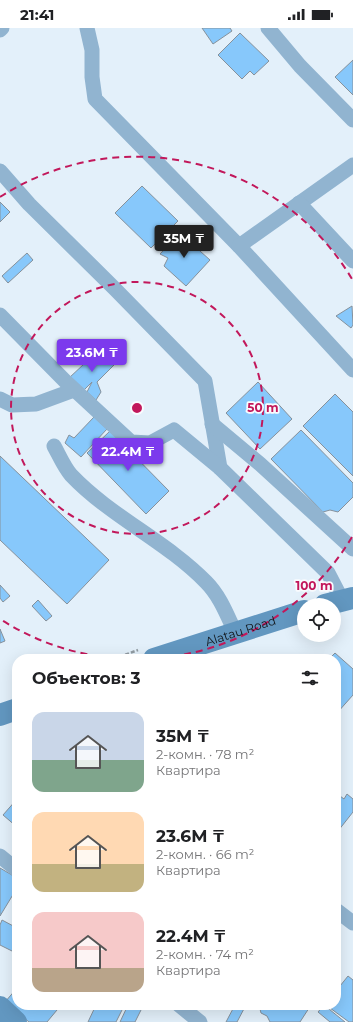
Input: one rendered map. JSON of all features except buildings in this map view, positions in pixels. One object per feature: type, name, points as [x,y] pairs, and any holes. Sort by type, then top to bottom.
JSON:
[{"type":"main road","name":"Alatau Road","points":[[169,654],[297,612]]},
{"type":"main road","points":[[0,715],[12,711]]},
{"type":"main road","points":[[0,1007],[16,1022]]},
{"type":"street","points":[[87,28],[92,50],[92,77],[96,99],[239,246],[353,370]]},
{"type":"street","points":[[268,28],[300,66],[353,120]]},
{"type":"street","points":[[239,246],[353,165]]},
{"type":"street","points":[[0,171],[29,204],[115,288],[205,381],[220,468]]},
{"type":"street","points":[[300,203],[353,261]]},
{"type":"street","points":[[0,315],[74,390],[131,442],[150,443],[174,430],[220,468],[328,572],[339,598]]},
{"type":"street","points":[[0,399],[12,405],[36,404],[74,390]]},
{"type":"street","points":[[212,424],[260,464],[353,549]]},
{"type":"street","points":[[54,446],[70,474],[115,514],[175,554],[207,583],[222,604],[235,632]]},
{"type":"street","points":[[0,856],[12,866]]},
{"type":"street","points":[[341,914],[353,923]]},
{"type":"street","points":[[185,1010],[200,1022]]}]
